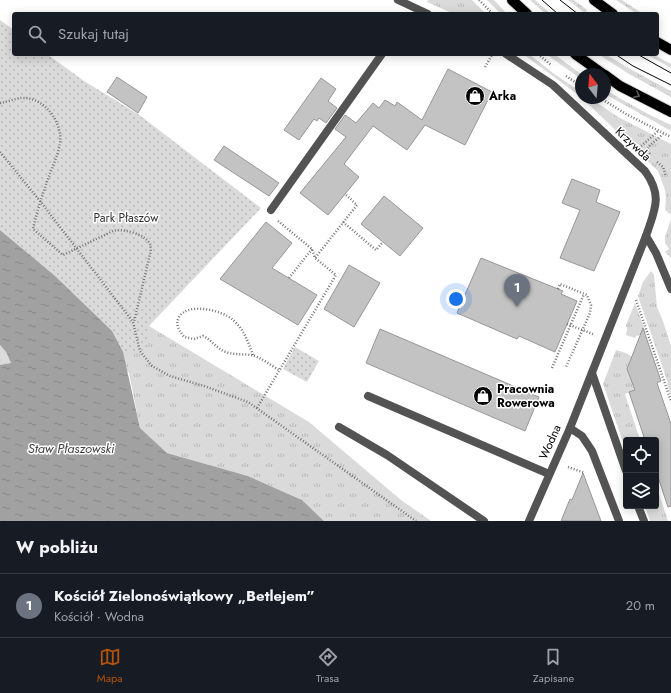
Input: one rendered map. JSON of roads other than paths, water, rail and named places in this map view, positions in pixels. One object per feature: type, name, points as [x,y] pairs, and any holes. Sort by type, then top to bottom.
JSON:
[{"type":"main road","points":[[512,0],[525,12]]},
{"type":"main road","points":[[594,0],[610,12]]},
{"type":"main road","points":[[659,43],[671,50]]},
{"type":"main road","points":[[578,56],[594,68]]},
{"type":"main road","points":[[611,80],[671,112]]},
{"type":"street","points":[[398,0],[410,10]]},
{"type":"street","points":[[272,210],[381,56]]},
{"type":"street","name":"Krzywda","points":[[509,56],[553,85],[629,158],[645,171],[655,188],[656,206],[646,236]]},
{"type":"street","points":[[646,236],[656,253],[671,289]]},
{"type":"street","name":"Wodna","points":[[529,521],[570,428],[646,236]]},
{"type":"street","points":[[592,373],[623,462]]},
{"type":"street","points":[[368,396],[549,474]]},
{"type":"street","points":[[340,428],[387,455],[484,521]]},
{"type":"street","points":[[570,428],[582,436],[592,450],[619,521]]},
{"type":"street","points":[[639,509],[644,521]]},
{"type":"water","name":"Staw Płaszowski","points":[[0,230],[54,275],[112,331],[123,352],[140,428],[167,453],[248,476],[302,500],[324,521],[0,521],[0,365],[11,363],[6,352],[0,345]]},
{"type":"tram line","points":[[542,0],[556,12]]},
{"type":"tram line","points":[[560,0],[575,12]]},
{"type":"tram line","points":[[618,56],[633,66],[671,85]]},
{"type":"tram line","points":[[641,56],[671,73]]},
{"type":"place","name":"Arka","points":[[475,96]]},
{"type":"place","name":"Kościół Zielonoświątkowy „Betlejem”","points":[[517,307]]},
{"type":"place","name":"Pracownia Rowerowa","points":[[483,396]]},
{"type":"park label","name":"Park Płaszów","points":[[126,218]]}]
